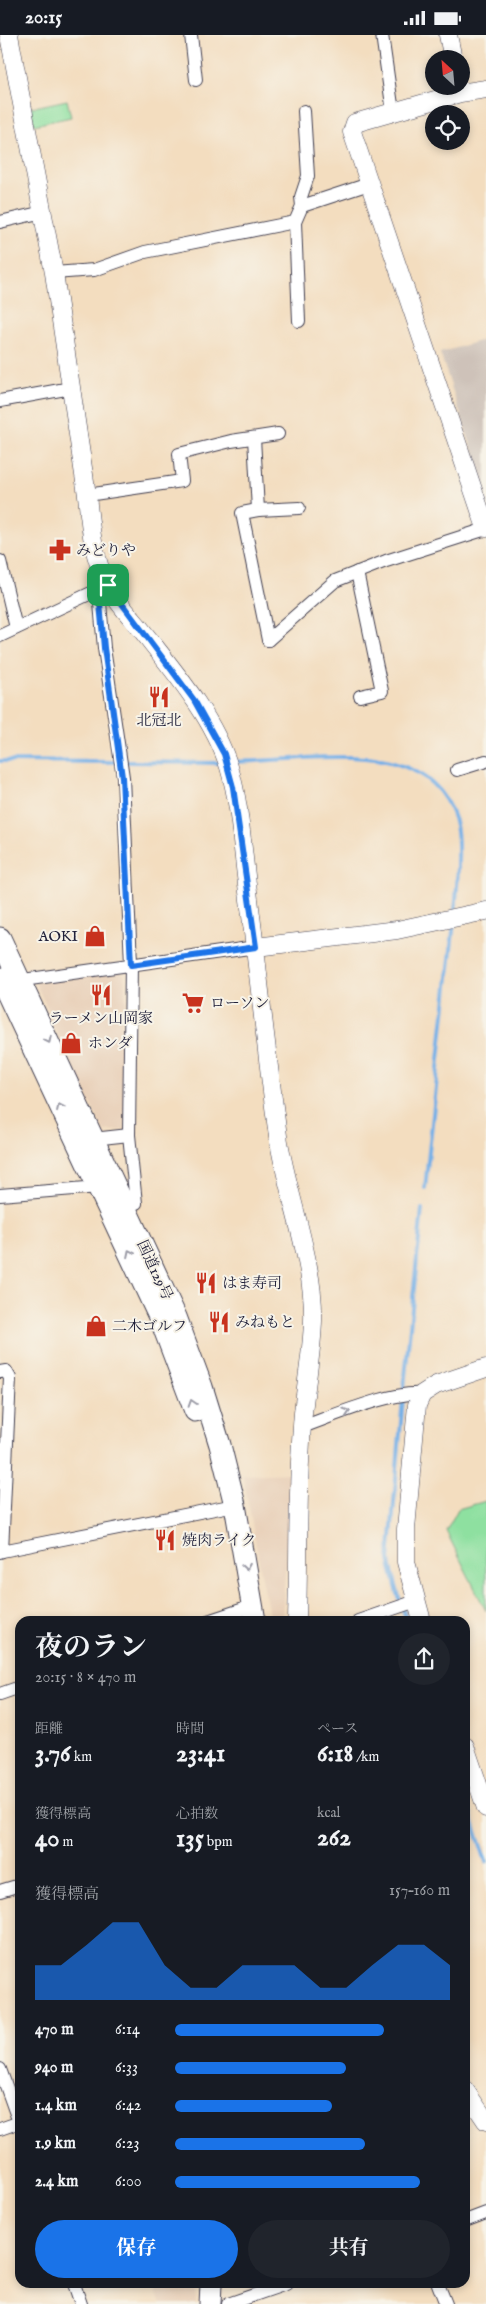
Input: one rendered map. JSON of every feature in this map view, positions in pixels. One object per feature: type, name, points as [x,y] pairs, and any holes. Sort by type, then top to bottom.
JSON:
[{"type":"highway","name":"国道129号","points":[[0,938],[6,981],[161,1321],[188,1392],[227,1506]]},
{"type":"highway","name":"国道129号","points":[[6,981],[93,1139],[176,1317],[202,1387],[220,1445],[227,1506],[247,1615]]},
{"type":"highway","points":[[210,2304],[211,2288]]},
{"type":"highway","points":[[225,2288],[226,2304]]},
{"type":"street","points":[[9,35],[54,273],[97,561],[108,585],[194,700],[227,762],[256,947],[278,1134],[311,1286],[313,1323],[302,1427],[297,1616]]},
{"type":"street","points":[[191,35],[196,81]]},
{"type":"street","points":[[382,35],[393,112]]},
{"type":"street","points":[[448,35],[451,50]]},
{"type":"street","points":[[470,89],[486,89]]},
{"type":"street","points":[[299,508],[258,510],[242,513],[268,640],[335,581],[386,561],[486,528],[352,132],[356,123],[442,95]]},
{"type":"street","points":[[299,321],[295,222],[302,206],[300,197],[308,176],[304,111]]},
{"type":"street","points":[[302,206],[369,184]]},
{"type":"street","points":[[0,222],[43,212]]},
{"type":"street","points":[[54,273],[94,270],[145,252],[295,222]]},
{"type":"street","points":[[0,401],[71,389]]},
{"type":"street","points":[[87,495],[182,481],[180,455],[254,437],[278,434]]},
{"type":"street","points":[[254,437],[258,510]]},
{"type":"street","points":[[0,561],[16,628]]},
{"type":"street","points":[[356,573],[382,691],[360,696]]},
{"type":"street","points":[[0,636],[108,585]]},
{"type":"street","points":[[108,585],[100,603],[104,648],[122,777],[131,965],[129,1135],[136,1203],[126,1209]]},
{"type":"street","points":[[457,770],[486,761]]},
{"type":"street","points":[[6,981],[397,930],[486,911]]},
{"type":"street","points":[[93,1139],[129,1135]]},
{"type":"street","points":[[106,1167],[132,1162]]},
{"type":"street","points":[[0,1195],[99,1187]]},
{"type":"street","points":[[302,1427],[392,1397],[415,1393],[486,1369]]},
{"type":"street","points":[[0,1371],[6,1371],[10,1378],[1,1551],[227,1506]]},
{"type":"street","points":[[415,1393],[417,1405],[406,1529],[406,1562],[420,1616]]},
{"type":"street","points":[[372,1616],[416,1601]]},
{"type":"street","points":[[0,1694],[15,1689]]},
{"type":"street","points":[[470,1762],[486,1808]]},
{"type":"street","points":[[0,1891],[15,1886]]},
{"type":"street","points":[[0,2069],[15,2110]]},
{"type":"street","points":[[470,2097],[486,2121]]},
{"type":"street","points":[[0,2129],[15,2124]]},
{"type":"street","points":[[470,2219],[486,2213]]},
{"type":"street","points":[[75,2288],[81,2304]]},
{"type":"street","points":[[226,2304],[274,2288]]},
{"type":"street","points":[[440,2288],[446,2304]]},
{"type":"shaded area","points":[[486,339],[486,490],[440,353]]},
{"type":"shaded area","points":[[120,972],[124,974],[126,1005],[50,1013],[35,983]]},
{"type":"shaded area","points":[[121,1006],[125,1130],[104,1131],[48,1015]]},
{"type":"shaded area","points":[[291,1473],[282,1616],[269,1616],[243,1475]]},
{"type":"shaded area","points":[[155,2288],[197,2288],[196,2304],[161,2304]]},
{"type":"green space","points":[[67,100],[71,117],[34,125],[30,108]]},
{"type":"green space","points":[[486,1501],[486,1611],[446,1531],[458,1509]]},
{"type":"waterway","points":[[232,762],[326,757],[372,759],[393,763],[413,770],[431,782],[445,799],[457,830],[458,866],[455,912]]},
{"type":"waterway","points":[[0,761],[115,762]]},
{"type":"waterway","points":[[127,762],[223,763]]},
{"type":"waterway","points":[[425,1188],[454,922]]},
{"type":"waterway","points":[[400,1601],[389,1560],[422,1209]]},
{"type":"waterway","points":[[403,1610],[405,1616]]},
{"type":"waterway","points":[[470,1813],[486,1862]]},
{"type":"place","name":"みどりや","points":[[60,550]]},
{"type":"place","name":"北冠北","points":[[159,697]]},
{"type":"place","name":"AOKI","points":[[95,936]]},
{"type":"place","name":"ラーメン山岡家","points":[[101,995]]},
{"type":"place","name":"ローソン","points":[[193,1003]]},
{"type":"place","name":"ホンダ","points":[[71,1043]]},
{"type":"place","name":"はま寿司","points":[[206,1283]]},
{"type":"place","name":"みねもと","points":[[219,1322]]},
{"type":"place","name":"二木ゴルフ","points":[[96,1326]]},
{"type":"place","name":"焼肉ライク","points":[[165,1540]]},
{"type":"route","points":[[108,585],[194,700],[216,735],[224,754],[230,770],[233,787],[256,947],[131,965],[122,777],[104,648],[100,603],[108,585]]}]
